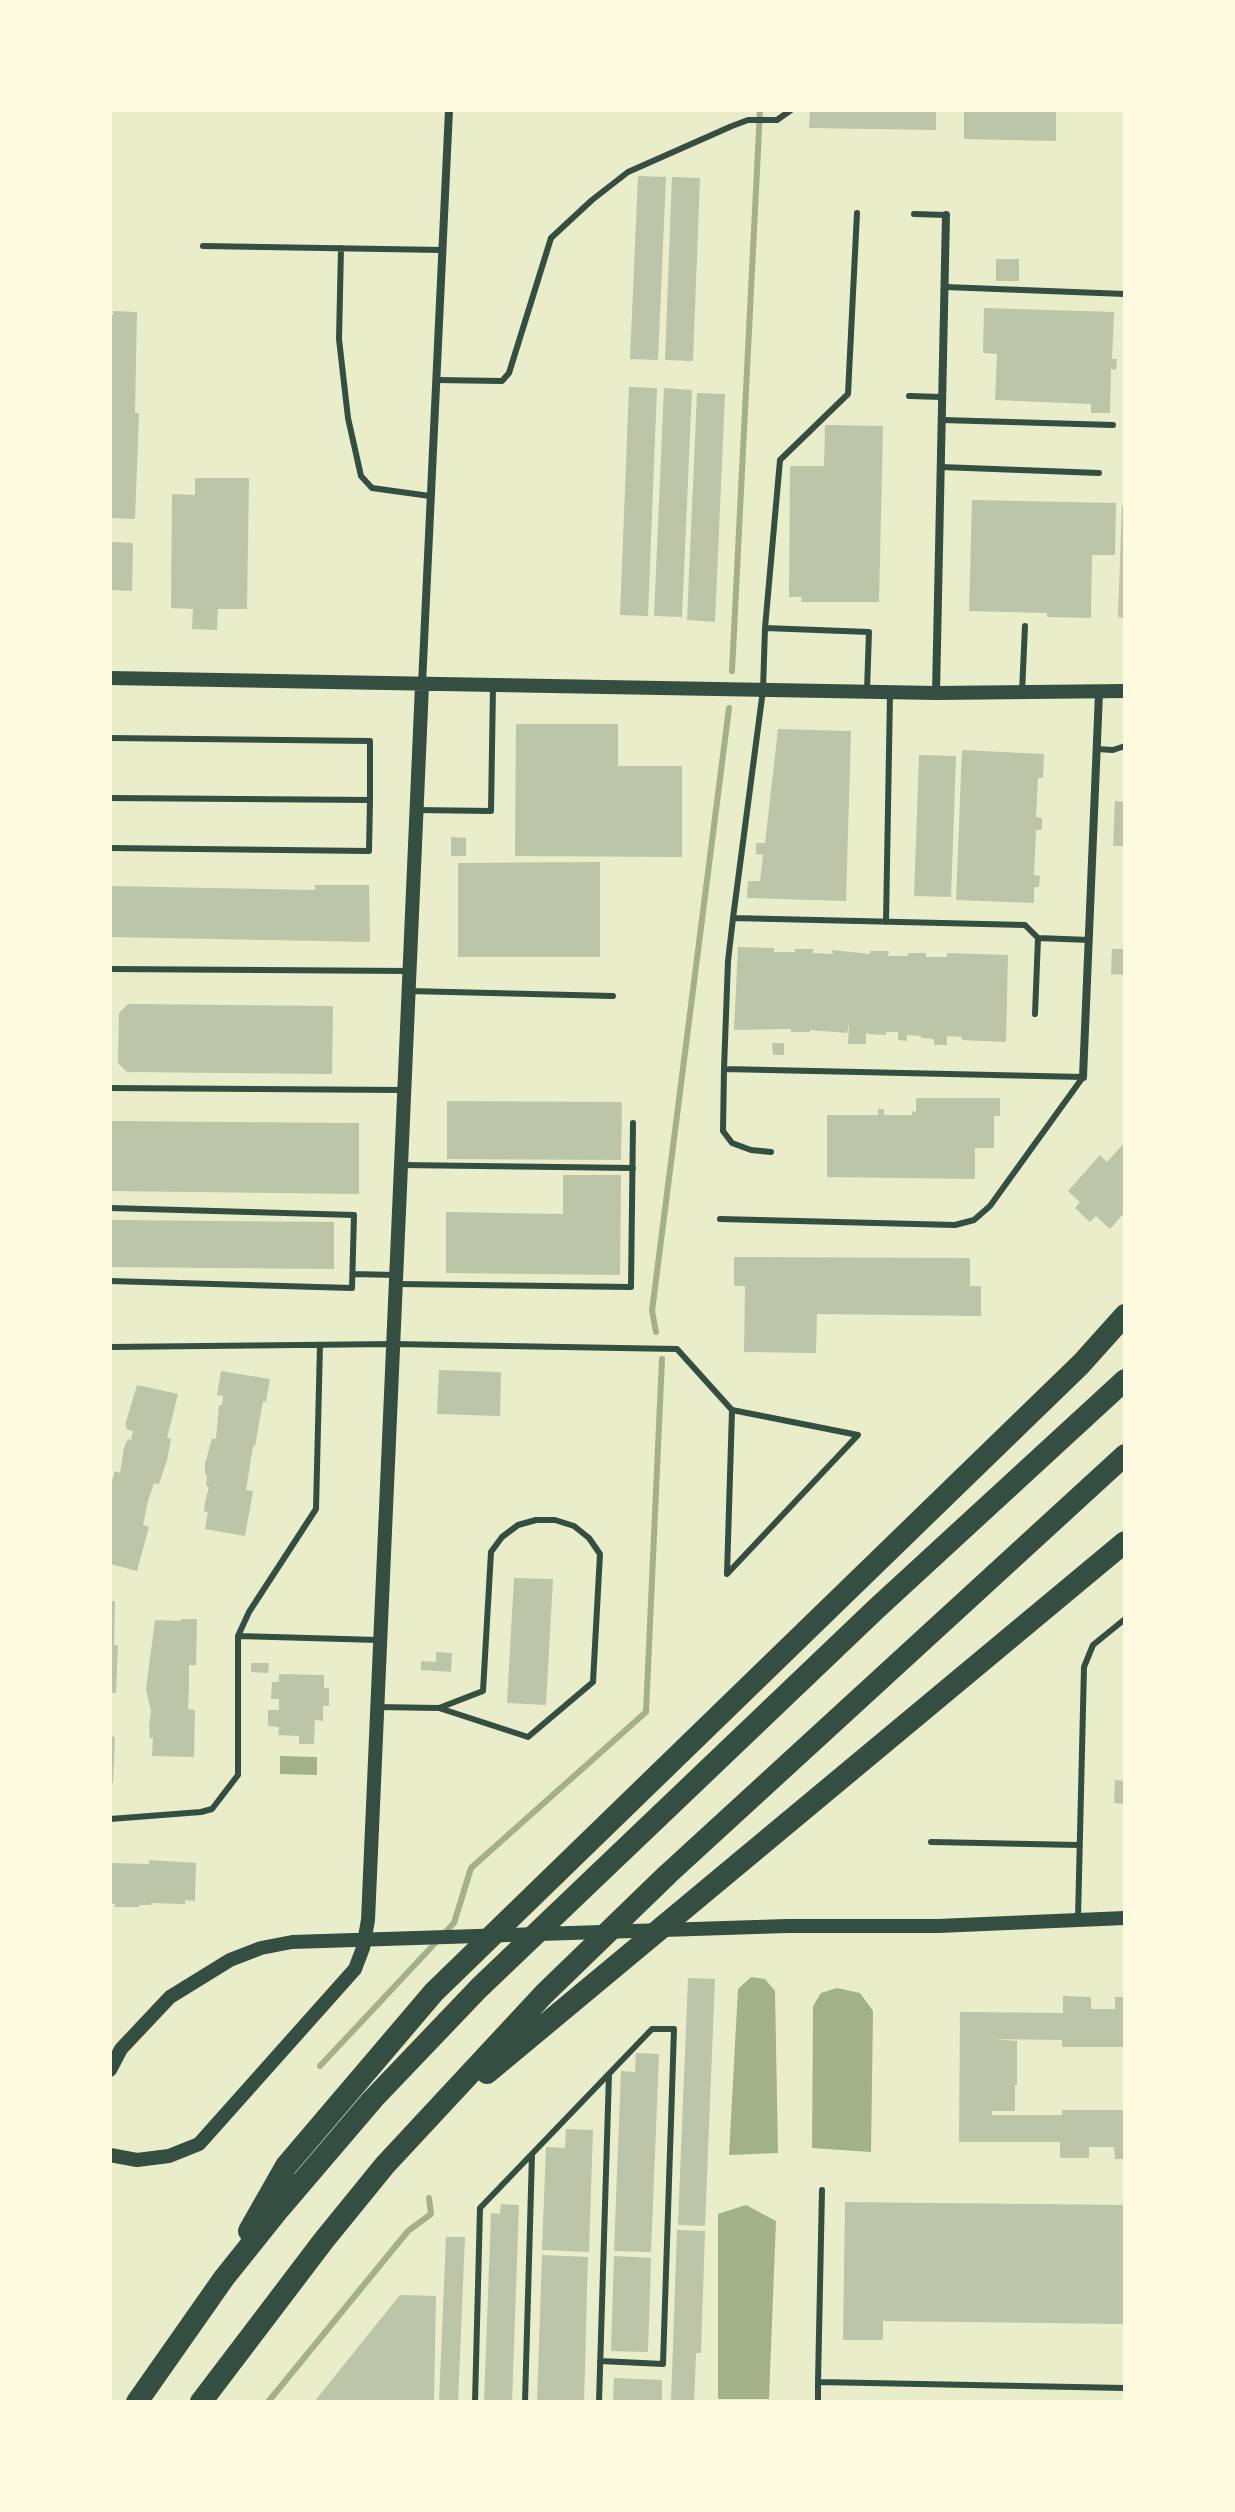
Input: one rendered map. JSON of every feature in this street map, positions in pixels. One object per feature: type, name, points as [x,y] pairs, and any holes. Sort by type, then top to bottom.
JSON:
[{"type":"highway","points":[[224,2278],[286,2166],[434,1992],[1081,1364],[1125,1315]]},
{"type":"highway","points":[[137,2402],[224,2278],[280,2208],[373,2099],[479,1988],[876,1609],[1125,1380]]},
{"type":"highway","points":[[201,2402],[324,2240],[418,2130],[544,1994],[668,1874],[1125,1455]]},
{"type":"highway","points":[[418,2130],[1125,1542]]},
{"type":"street","points":[[110,2155],[137,2160],[169,2156],[199,2144],[355,1969],[368,1920],[449,110]]},
{"type":"street","points":[[936,693],[946,215]]},
{"type":"street","points":[[110,678],[936,693],[1125,691]]},
{"type":"street","points":[[1083,1077],[1099,693]]},
{"type":"street","points":[[110,2070],[121,2049],[170,1997],[230,1960],[261,1948],[292,1942],[787,1926],[938,1926],[1125,1918]]},
{"type":"lane","points":[[436,380],[502,381],[509,373],[551,238],[628,172],[748,120],[777,120],[791,110]]},
{"type":"lane","points":[[771,1152],[751,1150],[732,1143],[723,1131],[728,961],[763,690],[765,628],[780,460],[848,394],[857,213]]},
{"type":"lane","points":[[914,214],[946,215]]},
{"type":"lane","points":[[203,246],[442,250]]},
{"type":"lane","points":[[341,248],[339,339],[348,418],[361,476],[372,488],[430,496]]},
{"type":"lane","points":[[945,287],[1125,294]]},
{"type":"lane","points":[[909,396],[942,397]]},
{"type":"lane","points":[[942,420],[1113,425]]},
{"type":"lane","points":[[941,467],[1099,473]]},
{"type":"lane","points":[[1022,693],[1025,626]]},
{"type":"lane","points":[[765,628],[869,632],[867,692]]},
{"type":"lane","points":[[416,810],[491,811],[493,686]]},
{"type":"lane","points":[[886,922],[890,692]]},
{"type":"lane","points":[[110,738],[370,741],[369,851],[110,848]]},
{"type":"lane","points":[[1097,749],[1113,750],[1125,746]]},
{"type":"lane","points":[[110,798],[370,800]]},
{"type":"lane","points":[[733,918],[1025,925],[1038,938],[1089,940]]},
{"type":"lane","points":[[1035,1014],[1038,938]]},
{"type":"lane","points":[[110,969],[409,971]]},
{"type":"lane","points":[[408,991],[613,996]]},
{"type":"lane","points":[[724,1069],[1083,1077]]},
{"type":"lane","points":[[720,1219],[955,1225],[974,1220],[990,1206],[1083,1077]]},
{"type":"lane","points":[[110,1088],[404,1090]]},
{"type":"lane","points":[[353,1274],[396,1280],[631,1287],[633,1123]]},
{"type":"lane","points":[[401,1165],[633,1168]]},
{"type":"lane","points":[[110,1208],[354,1215],[352,1288],[110,1281]]},
{"type":"lane","points":[[110,1347],[393,1344],[677,1349],[732,1410],[858,1435],[727,1574],[732,1410]]},
{"type":"lane","points":[[110,1819],[212,1809],[238,1775],[238,1636],[249,1612],[316,1509],[320,1345]]},
{"type":"lane","points":[[377,1707],[439,1708],[528,1737],[593,1682],[600,1554],[589,1538],[565,1523],[536,1520],[518,1525],[502,1537],[491,1552],[483,1691],[439,1708]]},
{"type":"lane","points":[[1078,1919],[1084,1667],[1093,1645],[1125,1619]]},
{"type":"lane","points":[[238,1636],[380,1640]]},
{"type":"lane","points":[[931,1842],[1079,1845]]},
{"type":"lane","points":[[475,2402],[480,2208],[652,2029],[674,2029],[663,2364],[600,2361]]},
{"type":"lane","points":[[599,2402],[609,2074]]},
{"type":"lane","points":[[525,2402],[532,2154]]},
{"type":"lane","points":[[818,2402],[822,2190]]},
{"type":"lane","points":[[818,2382],[1125,2388]]},
{"type":"shaded area","points":[[280,1756],[317,1757],[317,1775],[280,1774]]},
{"type":"shaded area","points":[[751,1977],[765,1979],[775,1991],[778,2153],[729,2155],[738,1989]]},
{"type":"shaded area","points":[[837,1988],[860,1993],[873,2011],[871,2152],[812,2148],[813,2006],[821,1993]]},
{"type":"shaded area","points":[[746,2205],[776,2221],[769,2399],[718,2399],[718,2214]]},
{"type":"building","points":[[810,110],[936,110],[936,130],[809,128]]},
{"type":"building","points":[[964,111],[1056,112],[1056,141],[964,139]]},
{"type":"building","points":[[638,176],[666,177],[658,360],[630,359]]},
{"type":"building","points":[[672,177],[700,178],[693,361],[665,360]]},
{"type":"building","points":[[996,259],[1019,259],[1019,281],[996,281]]},
{"type":"building","points":[[984,308],[1114,312],[1112,359],[1117,359],[1116,370],[1111,369],[1110,413],[1091,413],[1091,404],[995,400],[997,354],[983,353]]},
{"type":"building","points":[[113,311],[137,312],[135,413],[139,413],[135,519],[110,518],[110,315]]},
{"type":"building","points":[[629,387],[657,388],[648,616],[620,615]]},
{"type":"building","points":[[664,388],[692,390],[682,617],[654,616]]},
{"type":"building","points":[[697,393],[725,394],[715,622],[687,620]]},
{"type":"building","points":[[825,425],[883,426],[879,602],[801,602],[802,597],[789,597],[790,466],[824,466]]},
{"type":"building","points":[[195,478],[249,478],[247,609],[218,609],[217,630],[192,629],[193,609],[171,608],[172,494],[195,495]]},
{"type":"building","points":[[972,500],[1116,503],[1115,555],[1092,555],[1091,618],[1047,617],[1047,613],[969,611]]},
{"type":"building","points":[[1122,506],[1125,507],[1125,618],[1118,617]]},
{"type":"building","points":[[110,542],[133,543],[132,591],[110,590]]},
{"type":"building","points":[[516,724],[618,724],[618,766],[682,766],[682,857],[515,856]]},
{"type":"building","points":[[778,729],[851,731],[846,901],[747,898],[748,881],[760,881],[763,855],[756,854],[756,843],[765,843]]},
{"type":"building","points":[[962,750],[1044,754],[1043,778],[1038,778],[1036,817],[1042,818],[1042,830],[1036,830],[1034,875],[1040,876],[1039,887],[1034,887],[1034,903],[956,900]]},
{"type":"building","points":[[919,755],[956,756],[951,897],[914,896]]},
{"type":"building","points":[[1115,801],[1125,802],[1125,846],[1113,846]]},
{"type":"building","points":[[451,837],[466,838],[466,856],[451,856]]},
{"type":"building","points":[[600,862],[600,957],[458,957],[458,863]]},
{"type":"building","points":[[315,885],[369,885],[370,942],[110,937],[110,886],[315,890]]},
{"type":"building","points":[[738,947],[774,948],[774,952],[813,949],[813,953],[833,954],[832,950],[870,954],[870,951],[889,951],[888,956],[908,956],[908,953],[926,953],[926,957],[947,957],[947,953],[1008,955],[1006,1042],[962,1040],[962,1037],[947,1036],[947,1045],[934,1045],[934,1039],[921,1036],[907,1035],[907,1041],[898,1040],[898,1032],[886,1032],[886,1035],[866,1032],[866,1044],[848,1044],[849,1024],[847,1033],[791,1032],[791,1029],[734,1030]]},
{"type":"building","points":[[1112,949],[1125,949],[1125,975],[1111,974]]},
{"type":"building","points":[[128,1004],[333,1006],[332,1074],[127,1072],[118,1063],[119,1013]]},
{"type":"building","points":[[772,1043],[784,1043],[784,1055],[773,1055]]},
{"type":"building","points":[[916,1098],[1000,1098],[1000,1116],[994,1116],[994,1148],[975,1148],[975,1179],[827,1177],[827,1115],[878,1115],[878,1109],[884,1109],[884,1115],[912,1115],[912,1111],[916,1112]]},
{"type":"building","points":[[447,1101],[622,1102],[621,1160],[447,1159]]},
{"type":"building","points":[[110,1121],[359,1123],[359,1194],[110,1191]]},
{"type":"building","points":[[1125,1142],[1125,1212],[1110,1229],[1096,1216],[1090,1222],[1075,1208],[1080,1202],[1068,1191],[1100,1155],[1107,1162]]},
{"type":"building","points":[[563,1175],[621,1175],[620,1275],[446,1273],[446,1212],[563,1214]]},
{"type":"building","points":[[110,1220],[334,1222],[334,1269],[110,1267]]},
{"type":"building","points":[[734,1257],[970,1258],[970,1286],[981,1286],[981,1316],[817,1314],[816,1353],[744,1352],[745,1286],[734,1286]]},
{"type":"building","points":[[439,1370],[501,1372],[500,1416],[437,1414]]},
{"type":"building","points":[[221,1371],[270,1379],[253,1446],[246,1490],[253,1491],[245,1536],[205,1529],[208,1512],[204,1512],[209,1487],[206,1486],[205,1464],[212,1438],[216,1439],[219,1405],[222,1405],[223,1396],[217,1395]]},
{"type":"building","points":[[137,1385],[178,1394],[167,1438],[171,1439],[167,1460],[159,1484],[154,1483],[148,1501],[143,1525],[149,1527],[137,1571],[110,1564],[110,1481],[115,1471],[120,1473],[124,1448],[128,1439],[131,1440],[133,1431],[126,1429],[125,1425]]},
{"type":"building","points":[[514,1578],[553,1579],[546,1705],[507,1703]]},
{"type":"building","points":[[110,1601],[115,1601],[114,1645],[118,1645],[116,1693],[110,1693]]},
{"type":"building","points":[[197,1619],[196,1665],[189,1665],[188,1709],[195,1710],[194,1757],[152,1756],[151,1711],[146,1689],[155,1620]]},
{"type":"building","points":[[436,1652],[452,1653],[451,1672],[421,1670],[421,1661],[436,1662]]},
{"type":"building","points":[[251,1663],[269,1663],[268,1673],[251,1672]]},
{"type":"building","points":[[279,1674],[324,1675],[324,1688],[329,1688],[329,1706],[323,1706],[323,1721],[315,1720],[314,1744],[299,1744],[299,1736],[278,1735],[279,1727],[268,1726],[268,1710],[279,1710],[279,1699],[271,1699],[272,1682],[279,1682]]},
{"type":"building","points":[[110,1736],[115,1737],[113,1783],[110,1783]]},
{"type":"building","points":[[1115,1780],[1125,1781],[1125,1804],[1114,1803]]},
{"type":"building","points":[[149,1860],[196,1863],[195,1901],[185,1900],[185,1904],[151,1903],[139,1907],[115,1907],[115,1904],[110,1904],[110,1863],[149,1864]]},
{"type":"building","points":[[688,1978],[715,1979],[705,2226],[678,2225]]},
{"type":"building","points":[[1063,1996],[1091,1997],[1091,2009],[1115,2009],[1115,1997],[1125,1997],[1125,2047],[1062,2047],[1062,2040],[993,2039],[1017,2041],[1017,2085],[1015,2111],[992,2111],[992,2115],[1062,2115],[1062,2110],[1125,2110],[1125,2159],[1115,2159],[1114,2147],[1089,2147],[1089,2158],[1060,2158],[1060,2142],[959,2142],[960,2012],[1063,2013]]},
{"type":"building","points":[[636,2053],[659,2054],[651,2252],[614,2251],[621,2071],[635,2072]]},
{"type":"building","points":[[566,2129],[593,2130],[589,2252],[542,2250],[546,2147],[565,2148]]},
{"type":"building","points":[[845,2202],[1125,2205],[1125,2324],[883,2321],[883,2340],[843,2340]]},
{"type":"building","points":[[501,2204],[519,2205],[512,2402],[484,2402],[491,2213],[500,2214]]},
{"type":"building","points":[[677,2230],[705,2231],[701,2353],[696,2353],[694,2402],[671,2402]]},
{"type":"building","points":[[446,2237],[465,2237],[458,2402],[439,2402]]},
{"type":"building","points":[[542,2255],[588,2257],[584,2402],[537,2402]]},
{"type":"building","points":[[614,2256],[651,2258],[648,2352],[611,2351]]},
{"type":"building","points":[[400,2295],[436,2296],[434,2402],[314,2402]]},
{"type":"building","points":[[614,2378],[662,2380],[662,2402],[613,2402]]},
{"type":"waterway","points":[[732,671],[760,110]]},
{"type":"waterway","points":[[656,1332],[652,1311],[729,708]]},
{"type":"waterway","points":[[320,2066],[454,1923],[471,1868],[646,1712],[662,1359]]},
{"type":"waterway","points":[[268,2402],[408,2231],[431,2214],[429,2198]]}]
